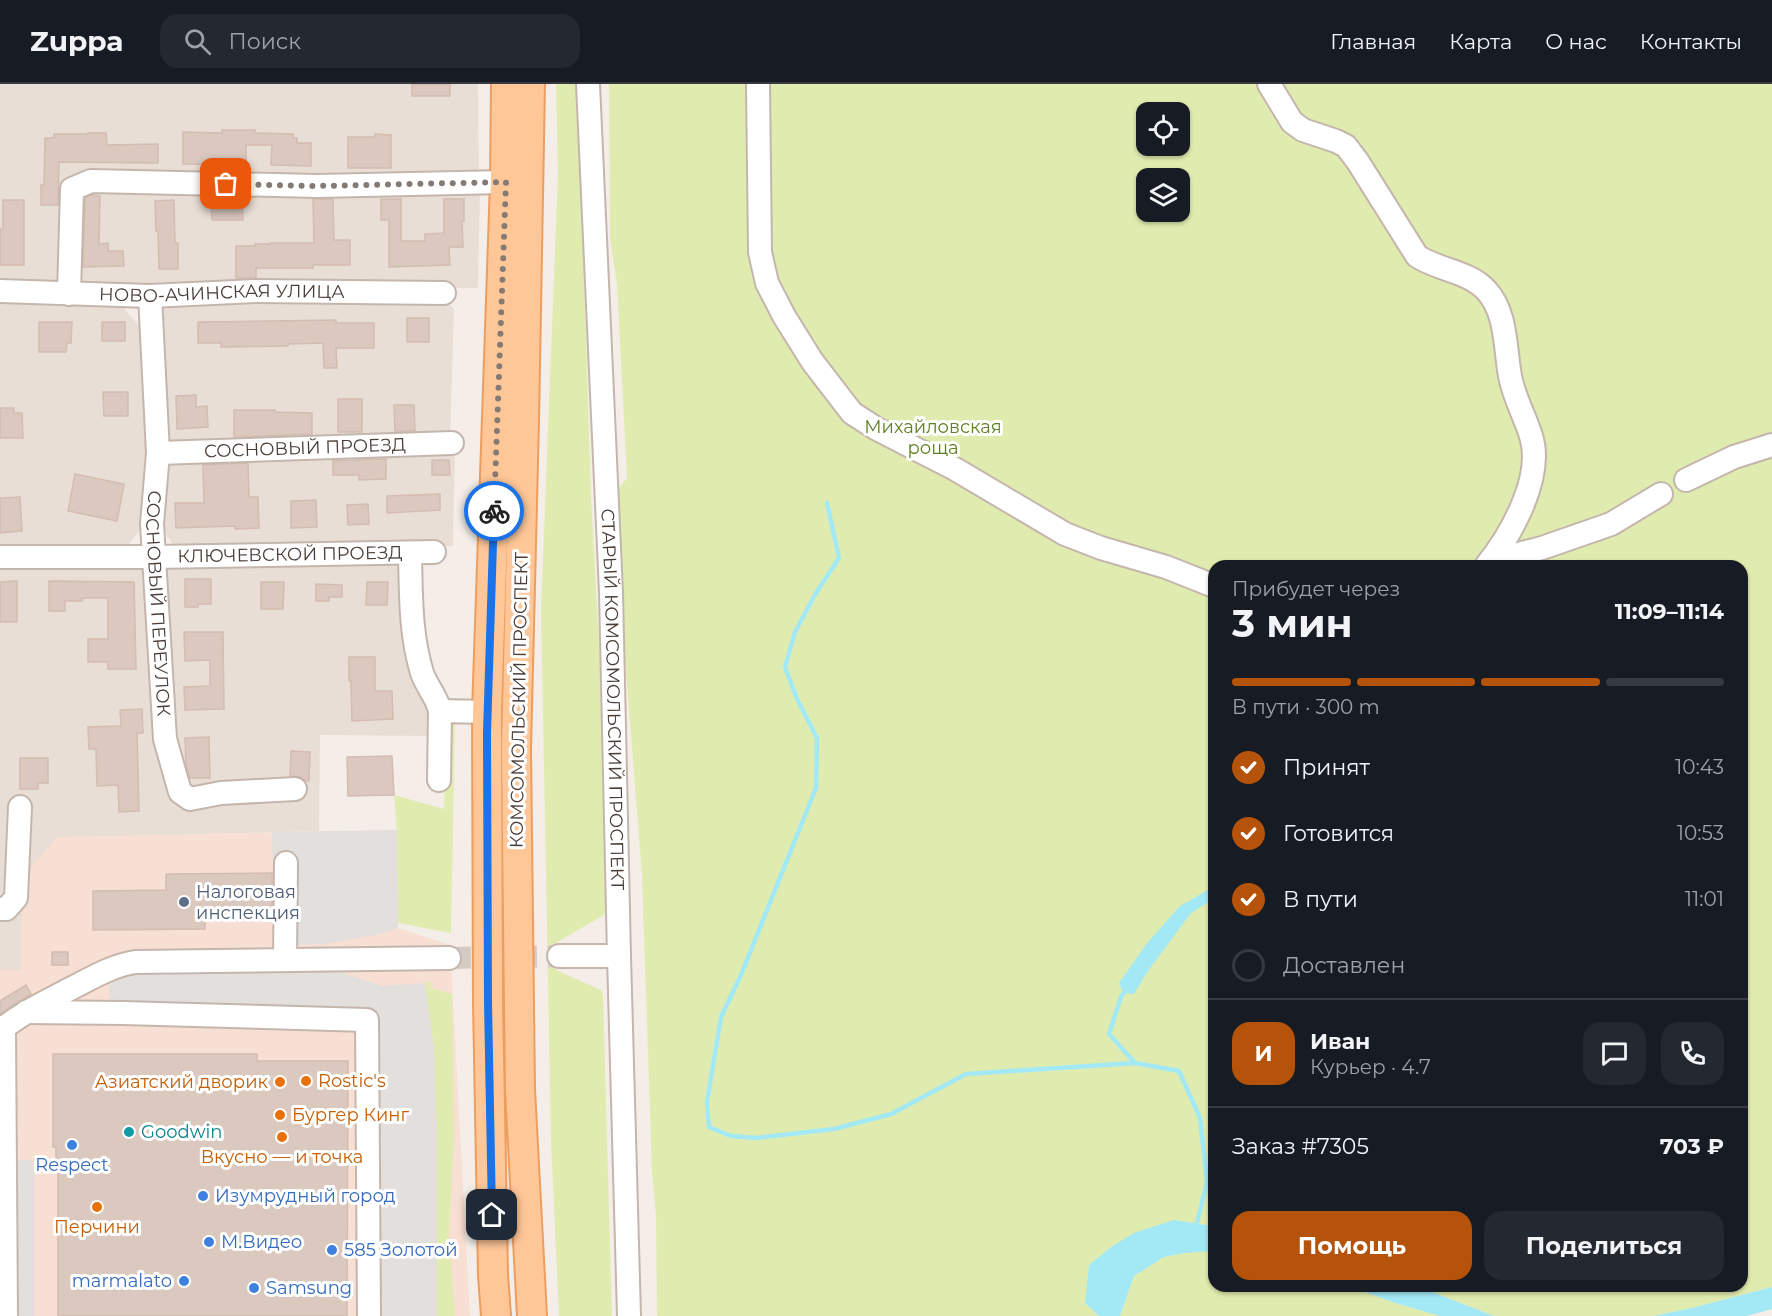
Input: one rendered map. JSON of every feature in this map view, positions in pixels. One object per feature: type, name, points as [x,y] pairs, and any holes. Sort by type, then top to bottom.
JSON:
[{"type":"main road","name":"КОМСОМОЛЬСКИЙ ПРОСПЕКТ","points":[[496,1316],[493,1275],[488,1002],[487,711],[506,182],[506,84]]},
{"type":"main road","name":"КОМСОМОЛЬСКИЙ ПРОСПЕКТ","points":[[530,84],[516,749],[520,1089],[532,1316]]},
{"type":"street","name":"СТАРЫЙ КОМСОМОЛЬСКИЙ ПРОСПЕКТ","points":[[588,84],[611,592],[629,1316]]},
{"type":"street","points":[[758,84],[760,241],[763,268],[773,295],[796,336],[812,362],[852,413],[877,429],[955,469],[1065,534],[1101,548],[1166,567],[1208,584]]},
{"type":"street","points":[[1269,84],[1292,123],[1303,130],[1346,146],[1418,256],[1478,283],[1488,291],[1495,303],[1501,317],[1513,391],[1532,438],[1534,454],[1531,483],[1521,508],[1506,538],[1490,560]]},
{"type":"street","points":[[69,294],[72,189],[91,181],[317,186],[506,182]]},
{"type":"street","name":"НОВО-АЧИНСКАЯ УЛИЦА","points":[[0,291],[150,296],[256,291],[444,293]]},
{"type":"street","name":"СОСНОВЫЙ ПЕРЕУЛОК","points":[[150,296],[158,453],[152,524],[165,739],[180,792],[190,799],[221,794],[295,789]]},
{"type":"street","name":"СОСНОВЫЙ ПРОЕЗД","points":[[158,453],[452,443]]},
{"type":"street","points":[[1686,480],[1734,457],[1772,445]]},
{"type":"street","points":[[1499,560],[1611,524],[1661,494]]},
{"type":"street","name":"КЛЮЧЕВСКОЙ ПРОЕЗД","points":[[0,557],[434,552]]},
{"type":"street","points":[[410,553],[412,633],[423,676],[436,698],[440,711],[439,780]]},
{"type":"street","points":[[440,711],[487,711]]},
{"type":"street","points":[[0,909],[6,909],[16,898],[20,807]]},
{"type":"street","points":[[285,960],[286,863]]},
{"type":"street","points":[[559,956],[619,956]]},
{"type":"street","points":[[6,1316],[2,1029],[26,1012],[112,967],[135,962],[448,958]]},
{"type":"street","points":[[112,967],[104,976],[103,995],[109,1004],[123,1013]]},
{"type":"street","points":[[26,1012],[367,1020],[369,1316]]},
{"type":"street","points":[[486,1316],[493,1275]]},
{"type":"shaded area","points":[[0,84],[478,84],[479,178],[66,186],[63,291],[0,288]]},
{"type":"shaded area","points":[[92,185],[480,190],[478,288],[256,286],[74,289],[78,193]]},
{"type":"shaded area","points":[[444,299],[454,309],[450,439],[162,445],[156,303]]},
{"type":"shaded area","points":[[0,301],[119,303],[145,332],[153,452],[145,518],[138,533],[128,545],[114,552],[0,551]]},
{"type":"shaded area","points":[[455,449],[453,546],[186,552],[173,544],[160,521],[163,457]]},
{"type":"shaded area","points":[[406,557],[434,700],[433,736],[320,735],[319,831],[58,838],[22,945],[21,970],[0,970],[0,563],[148,565],[172,739],[164,563]]},
{"type":"shaded area","points":[[397,830],[398,928],[450,945],[470,1316],[0,1316],[0,970],[21,970],[22,884],[32,866],[58,837]]},
{"type":"shaded area","points":[[397,830],[398,928],[380,934],[324,944],[275,946],[272,832]]},
{"type":"shaded area","points":[[335,971],[383,986],[425,983],[434,1049],[437,1136],[437,1316],[370,1316],[369,1017],[124,1011],[109,998],[109,985],[120,974]]},
{"type":"shaded area","points":[[0,1160],[34,1160],[34,1316],[0,1316]]},
{"type":"green space","points":[[556,84],[578,84],[591,494],[605,759],[607,906],[604,915],[556,943],[556,970],[601,990],[603,995],[612,1316],[559,1316],[551,1141],[541,609],[558,174]]},
{"type":"green space","name":"Михайловская роща","points":[[609,84],[1772,84],[1772,1287],[1653,1316],[1494,1316],[1432,1292],[1748,1292],[1748,560],[1208,560],[1208,1225],[1174,1220],[1085,1303],[1099,1316],[657,1316],[656,1216],[652,1173],[642,875],[619,583],[610,499],[627,478],[617,284],[610,239]]},
{"type":"green space","points":[[447,718],[455,718],[451,933],[398,923],[397,830],[394,795],[444,809]]},
{"type":"green space","points":[[430,981],[431,988],[452,994],[454,1137],[449,1236],[455,1316],[437,1316],[437,1136],[434,1049],[425,983]]},
{"type":"green space","points":[[1208,1250],[1208,1292],[1366,1292],[1440,1316],[1120,1316],[1134,1276],[1164,1257]]},
{"type":"water","points":[[1208,890],[1208,902],[1191,913],[1134,994],[1123,993],[1119,983],[1148,942],[1180,906]]},
{"type":"water","points":[[1174,1220],[1208,1225],[1208,1251],[1164,1257],[1134,1276],[1120,1316],[1099,1316],[1085,1303],[1089,1265],[1111,1247],[1134,1233]]},
{"type":"water","points":[[1772,1287],[1772,1309],[1747,1316],[1653,1316],[1692,1308]]},
{"type":"water","points":[[1366,1292],[1432,1292],[1494,1316],[1440,1316]]},
{"type":"building","points":[[412,84],[450,84],[450,96],[412,96]]},
{"type":"building","points":[[222,130],[255,130],[255,133],[293,134],[293,138],[297,138],[297,143],[311,143],[311,166],[271,165],[272,145],[246,145],[246,165],[183,164],[183,132],[222,133]]},
{"type":"building","points":[[106,133],[107,145],[158,144],[158,163],[59,162],[58,205],[41,205],[41,185],[44,185],[45,138],[54,138],[54,134]]},
{"type":"building","points":[[375,134],[391,135],[391,168],[348,168],[348,137],[375,137]]},
{"type":"building","points":[[91,195],[100,196],[99,244],[108,243],[108,251],[123,251],[124,266],[83,267],[85,198]]},
{"type":"building","points":[[313,199],[333,199],[334,240],[350,240],[350,265],[313,265],[313,268],[256,268],[256,278],[236,278],[236,246],[314,243]]},
{"type":"building","points":[[381,199],[401,199],[401,241],[425,241],[425,234],[444,233],[444,199],[464,199],[463,247],[449,247],[450,265],[389,267],[389,220],[381,220]]},
{"type":"building","points":[[3,200],[24,200],[24,265],[0,265]]},
{"type":"building","points":[[174,200],[178,269],[159,269],[155,201]]},
{"type":"building","points":[[211,201],[242,201],[243,220],[212,220]]},
{"type":"building","points":[[407,318],[429,318],[429,342],[407,342]]},
{"type":"building","points":[[336,320],[336,323],[374,323],[374,348],[336,348],[337,368],[324,368],[323,343],[221,347],[221,343],[198,343],[198,322]]},
{"type":"building","points":[[39,322],[72,322],[71,343],[67,343],[66,352],[39,352]]},
{"type":"building","points":[[102,322],[125,322],[125,341],[102,341]]},
{"type":"building","points":[[103,392],[128,392],[128,416],[104,416]]},
{"type":"building","points":[[196,395],[196,407],[207,406],[208,427],[177,429],[176,396]]},
{"type":"building","points":[[338,399],[362,399],[362,432],[338,432]]},
{"type":"building","points":[[394,405],[414,405],[415,431],[395,431]]},
{"type":"building","points":[[0,408],[14,408],[14,413],[22,413],[23,438],[0,438]]},
{"type":"building","points":[[234,410],[312,413],[312,434],[234,437]]},
{"type":"building","points":[[386,459],[386,479],[359,480],[359,475],[333,475],[333,461]]},
{"type":"building","points":[[432,460],[449,460],[450,475],[432,475]]},
{"type":"building","points":[[248,463],[249,497],[258,497],[259,528],[235,529],[235,526],[176,528],[175,503],[204,503],[203,465]]},
{"type":"building","points":[[75,474],[124,484],[117,521],[68,511]]},
{"type":"building","points":[[440,494],[440,510],[387,513],[387,496]]},
{"type":"building","points":[[20,497],[22,531],[0,533],[0,498]]},
{"type":"building","points":[[316,500],[317,527],[291,528],[291,501]]},
{"type":"building","points":[[368,504],[369,524],[348,525],[347,505]]},
{"type":"building","points":[[185,579],[211,579],[211,604],[185,607]]},
{"type":"building","points":[[17,581],[17,622],[0,622],[0,582]]},
{"type":"building","points":[[49,581],[134,582],[136,669],[108,669],[108,662],[88,662],[88,639],[108,639],[108,598],[82,598],[82,601],[65,601],[65,611],[49,611]]},
{"type":"building","points":[[261,582],[284,582],[283,609],[261,609]]},
{"type":"building","points":[[367,582],[388,582],[387,605],[366,605]]},
{"type":"building","points":[[316,584],[342,585],[342,597],[329,597],[329,601],[316,601]]},
{"type":"building","points":[[184,632],[223,632],[224,709],[185,710],[184,687],[210,686],[210,660],[185,661]]},
{"type":"building","points":[[349,657],[375,657],[375,691],[392,691],[393,719],[352,721]]},
{"type":"building","points":[[142,709],[143,733],[137,733],[139,811],[119,812],[118,785],[97,786],[96,749],[89,749],[88,727],[121,726],[120,710]]},
{"type":"building","points":[[209,737],[210,778],[190,778],[186,765],[185,738]]},
{"type":"building","points":[[291,751],[310,752],[309,781],[301,777],[290,776]]},
{"type":"building","points":[[392,756],[394,795],[348,796],[347,757]]},
{"type":"building","points":[[20,758],[48,758],[48,783],[38,783],[38,789],[20,789]]},
{"type":"building","name":"Налоговая инспекция","points":[[272,873],[272,913],[205,914],[205,929],[93,930],[93,891],[166,890],[166,874]]},
{"type":"building","points":[[52,952],[68,952],[68,965],[52,965]]},
{"type":"building","points":[[26,985],[31,994],[0,1014],[0,1001]]},
{"type":"building","name":"Изумрудный город","points":[[53,1054],[257,1054],[257,1061],[348,1061],[347,1316],[58,1316],[58,1170],[56,1170],[56,1147],[53,1147]]},
{"type":"waterway","points":[[827,503],[839,558],[816,593],[795,632],[785,667],[797,699],[817,738],[816,788],[741,975],[721,1017],[707,1102],[709,1127],[731,1136],[756,1138],[834,1129],[891,1114],[966,1074],[1135,1063]]},
{"type":"waterway","points":[[1126,989],[1121,997],[1109,1034],[1135,1063],[1179,1071],[1200,1118],[1207,1182],[1196,1227]]},
{"type":"tunnel","points":[[449,958],[559,956]]},
{"type":"way so far","points":[[226,184],[317,186],[506,182],[494,511]]},
{"type":"place","name":"Налоговая инспекция","points":[[184,902]]},
{"type":"place","name":"Rostic's","points":[[306,1081]]},
{"type":"place","name":"Азиатский дворик","points":[[280,1082]]},
{"type":"place","name":"Бургер Кинг","points":[[280,1115]]},
{"type":"place","name":"Goodwin","points":[[129,1132]]},
{"type":"place","name":"Вкусно — и точка","points":[[282,1137]]},
{"type":"place","name":"Respect","points":[[72,1145]]},
{"type":"place","name":"Изумрудный город","points":[[203,1196]]},
{"type":"place","name":"Перчини","points":[[97,1207]]},
{"type":"place","name":"М.Видео","points":[[209,1242]]},
{"type":"place","name":"585 Золотой","points":[[332,1250]]},
{"type":"place","name":"marmalato","points":[[184,1281]]},
{"type":"place","name":"Samsung","points":[[254,1288]]},
{"type":"route","points":[[492,1215],[488,1002],[487,711],[494,511]]}]
